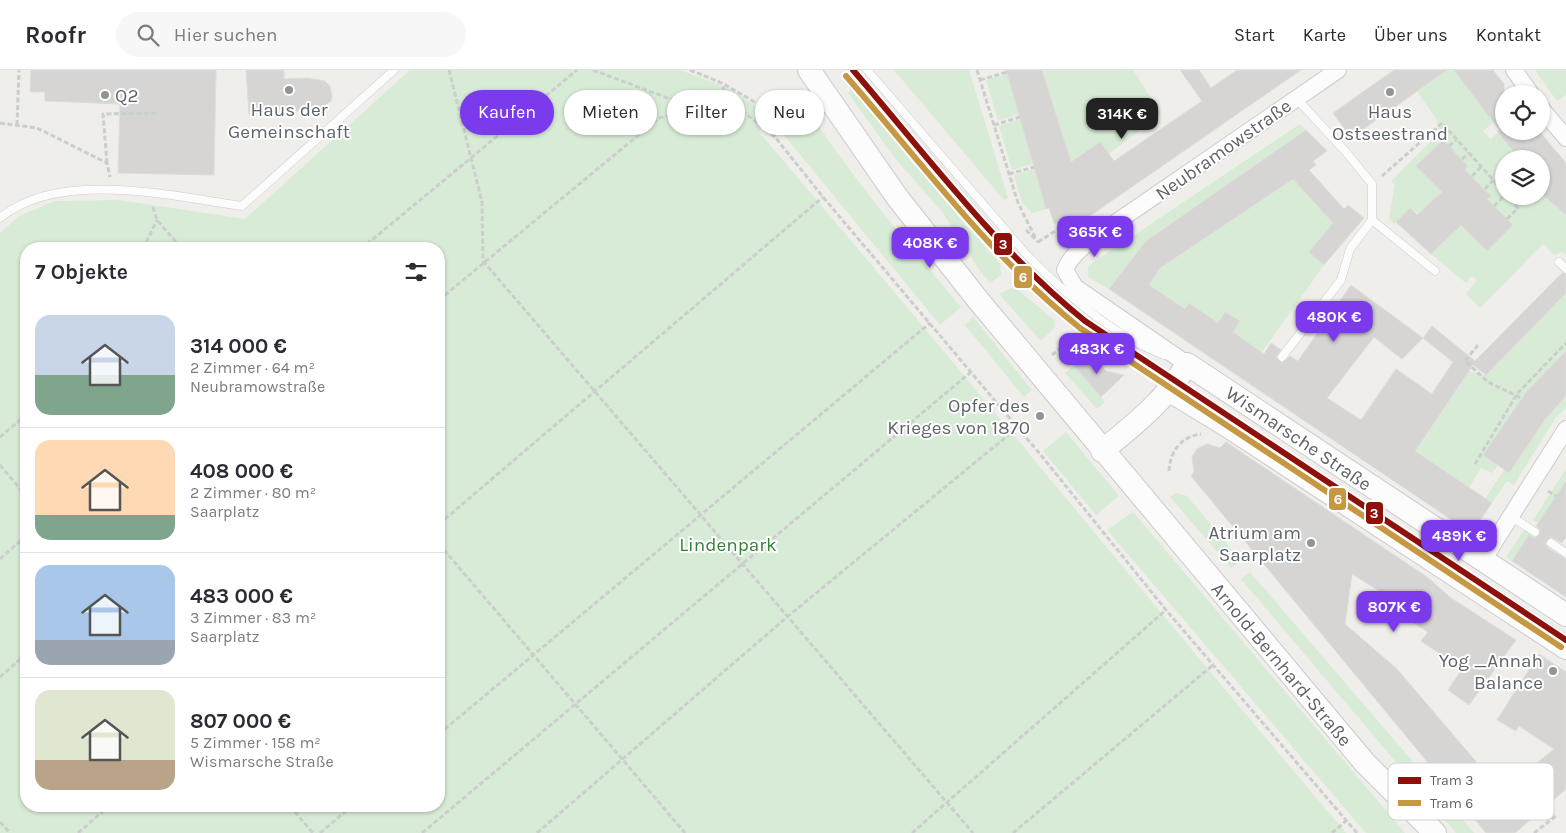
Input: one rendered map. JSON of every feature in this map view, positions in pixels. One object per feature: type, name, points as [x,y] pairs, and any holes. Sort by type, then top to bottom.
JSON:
[{"type":"street","name":"Arnold-Bernhard-Straße","points":[[810,70],[897,197],[978,300],[1366,763],[1388,785]]},
{"type":"street","name":"Neubramowstraße","points":[[1065,270],[1087,244],[1105,230],[1338,70]]},
{"type":"street","points":[[1514,70],[1525,85]]},
{"type":"street","points":[[1550,119],[1566,138]]},
{"type":"street","name":"Wismarsche Straße","points":[[1065,270],[1075,286],[1187,364],[1566,615]]},
{"type":"street","points":[[1102,450],[1132,427],[1170,391],[1187,364]]},
{"type":"street","name":"Wismarsche Straße","points":[[1170,391],[1226,425],[1566,648]]},
{"type":"street","points":[[1467,584],[1512,517],[1566,429]]},
{"type":"street","name":"Arnold-Bernhard-Straße","points":[[1366,763],[1388,795]]},
{"type":"street","name":"Arnold-Bernhard-Straße","points":[[1405,820],[1414,833]]},
{"type":"street","name":"Arnold-Bernhard-Straße","points":[[1422,820],[1435,833]]},
{"type":"lane","points":[[0,218],[22,205],[42,197],[113,190],[148,192],[242,206],[394,70]]},
{"type":"lane","points":[[853,70],[1018,262],[1050,293],[1078,316],[1141,358],[1170,391]]},
{"type":"lane","points":[[867,70],[1026,254],[1052,281],[1091,312],[1146,349],[1187,364]]},
{"type":"lane","points":[[1282,357],[1341,280],[1350,249],[1372,220],[1372,184],[1346,152],[1296,98]]},
{"type":"lane","points":[[1372,220],[1435,271]]},
{"type":"lane","points":[[1559,262],[1566,269]]},
{"type":"lane","points":[[1512,517],[1535,532]]},
{"type":"lane","points":[[1551,543],[1566,553]]},
{"type":"path","points":[[18,125],[19,70]]},
{"type":"path","points":[[448,70],[482,202],[483,261],[973,833]]},
{"type":"path","points":[[369,242],[577,70]]},
{"type":"path","points":[[593,70],[667,98]]},
{"type":"path","points":[[690,70],[724,84],[773,113],[775,137]]},
{"type":"path","points":[[977,70],[1018,203],[1038,242],[1063,226]]},
{"type":"path","points":[[980,80],[1007,72]]},
{"type":"path","points":[[723,90],[724,84]]},
{"type":"path","points":[[745,113],[775,137],[1166,610],[1358,833]]},
{"type":"path","points":[[113,190],[107,163],[102,114],[160,114]]},
{"type":"path","points":[[445,295],[483,261],[659,118],[667,116]]},
{"type":"path","points":[[994,124],[1020,117]]},
{"type":"path","points":[[0,123],[37,128],[107,163]]},
{"type":"path","points":[[1372,184],[1442,123],[1495,182]]},
{"type":"path","points":[[1449,146],[1457,139]]},
{"type":"path","points":[[1462,159],[1469,153]]},
{"type":"path","points":[[1009,174],[1034,167]]},
{"type":"path","points":[[1472,176],[1481,167]]},
{"type":"path","points":[[1485,189],[1493,180]]},
{"type":"path","points":[[148,192],[157,220],[176,242]]},
{"type":"path","points":[[445,519],[823,197]]},
{"type":"path","points":[[1507,219],[1518,208],[1515,205]]},
{"type":"path","points":[[147,242],[157,220]]},
{"type":"path","points":[[445,729],[930,324]]},
{"type":"path","points":[[1050,357],[1080,332]]},
{"type":"path","points":[[1475,464],[1517,394],[1566,343]]},
{"type":"path","points":[[1478,345],[1465,361],[1488,382],[1522,398]]},
{"type":"path","points":[[422,833],[742,562],[971,372]]},
{"type":"path","points":[[0,437],[20,420]]},
{"type":"path","points":[[537,833],[787,617],[1017,428]]},
{"type":"path","points":[[1169,471],[1170,459],[1174,449],[1190,437],[1208,434]]},
{"type":"path","points":[[0,465],[20,489]]},
{"type":"path","points":[[0,559],[20,541]]},
{"type":"path","points":[[445,551],[532,656],[575,703],[685,833]]},
{"type":"path","points":[[912,833],[1166,610]]},
{"type":"path","points":[[0,677],[20,659]]},
{"type":"path","points":[[1014,833],[1213,664]]},
{"type":"path","points":[[78,833],[102,812]]},
{"type":"path","points":[[295,812],[312,833]]},
{"type":"path","points":[[320,833],[345,812]]},
{"type":"path","points":[[1332,833],[1347,820]]},
{"type":"path","points":[[1534,833],[1551,820]]},
{"type":"path","points":[[0,822],[10,833]]},
{"type":"green space","name":"Lindenpark","points":[[410,70],[680,70],[725,87],[730,90],[667,90],[667,135],[745,135],[745,99],[755,106],[755,135],[762,135],[1346,833],[0,833],[0,233],[19,216],[55,201],[119,200],[245,219]]},
{"type":"green space","points":[[894,70],[969,70],[1008,198],[1004,200]]},
{"type":"green space","points":[[1042,70],[1133,70],[1161,114],[1109,154],[1073,175]]},
{"type":"green space","points":[[1445,70],[1461,70],[1471,84],[1470,91],[1493,122],[1483,131],[1490,139],[1495,135],[1495,140],[1506,140],[1514,150],[1495,150],[1495,205],[1550,205],[1550,201],[1566,214],[1566,255],[1562,252],[1554,255],[1543,244],[1480,308],[1466,294],[1477,280],[1472,276],[1466,283],[1431,254],[1448,238],[1418,241],[1410,236],[1427,220],[1410,208],[1394,224],[1389,217],[1395,185],[1391,181],[1439,133],[1437,120],[1417,91]]},
{"type":"green space","points":[[1535,70],[1566,70],[1566,95],[1557,101],[1550,91],[1550,85],[1546,85]]},
{"type":"green space","points":[[1007,74],[1019,114],[998,121],[986,80]]},
{"type":"green space","points":[[851,89],[1000,264],[1001,275],[990,283],[978,268],[943,213],[894,157],[848,93]]},
{"type":"green space","points":[[1020,119],[1033,164],[1012,170],[999,126]]},
{"type":"green space","points":[[1300,124],[1306,130],[1146,241],[1109,289],[1088,277],[1088,266]]},
{"type":"green space","points":[[824,134],[902,236],[961,307],[940,325],[784,135]]},
{"type":"green space","points":[[1034,169],[1046,209],[1032,213],[1022,203],[1014,175]]},
{"type":"green space","points":[[1293,178],[1334,222],[1309,252],[1324,265],[1262,352],[1233,332],[1240,321],[1225,312],[1218,323],[1189,303],[1185,309],[1149,285],[1168,256],[1171,261]]},
{"type":"green space","points":[[1011,288],[1017,289],[1054,320],[1055,327],[1041,341],[999,294]]},
{"type":"green space","points":[[1566,293],[1566,351],[1527,391],[1483,455],[1498,466],[1492,473],[1481,468],[1469,488],[1415,451],[1469,371],[1486,375]]},
{"type":"green space","points":[[973,317],[1032,390],[1024,397],[965,325]]},
{"type":"green space","points":[[1074,366],[1105,402],[1097,409],[1065,373]]},
{"type":"green space","points":[[1566,396],[1566,408],[1556,417],[1514,485],[1507,481],[1492,503],[1485,499],[1504,470],[1509,472],[1546,418]]},
{"type":"green space","points":[[1066,432],[1119,496],[1096,515],[1043,451]]},
{"type":"green space","points":[[1566,469],[1566,481],[1538,523],[1533,520]]},
{"type":"green space","points":[[1176,493],[1187,496],[1241,561],[1231,568],[1170,497]]},
{"type":"green space","points":[[1133,512],[1388,813],[1388,820],[1394,820],[1405,833],[1366,833],[1107,530]]},
{"type":"green space","points":[[1524,530],[1530,534],[1512,561],[1506,557]]},
{"type":"green space","points":[[1250,572],[1414,763],[1397,763],[1241,579]]},
{"type":"green space","points":[[1445,820],[1463,820],[1474,833],[1456,833]]},
{"type":"building","points":[[31,70],[216,70],[214,175],[118,173],[120,104],[45,101],[45,92],[30,92]]},
{"type":"building","name":"Haus der Gemeinschaft","points":[[246,70],[284,70],[284,79],[308,78],[325,81],[330,86],[331,101],[321,108],[311,110],[249,114]]},
{"type":"building","points":[[1006,70],[1042,70],[1071,162],[1100,142],[1114,161],[1202,101],[1180,70],[1199,70],[1211,88],[1237,70],[1301,70],[1071,229],[1054,223],[1049,208],[1046,209]]},
{"type":"building","points":[[1394,70],[1447,70],[1351,138],[1333,113]]},
{"type":"building","points":[[1454,70],[1493,70],[1504,84],[1495,85],[1495,124]]},
{"type":"building","points":[[1306,130],[1327,151],[1313,161],[1316,165],[1309,170],[1344,209],[1348,205],[1364,218],[1324,265],[1309,252],[1333,223],[1293,179],[1160,268],[1149,285],[1185,309],[1189,303],[1218,323],[1225,312],[1240,321],[1233,332],[1264,354],[1271,343],[1281,350],[1276,357],[1282,363],[1290,356],[1298,361],[1351,285],[1423,338],[1432,326],[1475,361],[1562,273],[1566,274],[1566,293],[1486,375],[1473,365],[1415,451],[1492,503],[1471,533],[1109,289],[1146,241]],"holes":[[[1374,337],[1402,359],[1423,338],[1453,362],[1432,394],[1396,369],[1361,420],[1327,398]]]},
{"type":"building","points":[[1443,140],[1468,166],[1465,170],[1491,196],[1487,199],[1513,225],[1487,251],[1461,225],[1431,254],[1396,222],[1410,208],[1417,215],[1442,192],[1416,166]]},
{"type":"building","points":[[1504,140],[1547,140],[1566,163],[1566,215],[1550,201],[1550,150],[1513,150]]},
{"type":"building","points":[[1566,351],[1566,396],[1546,418],[1509,473],[1483,455],[1527,391]]},
{"type":"building","points":[[1089,352],[1106,371],[1124,375],[1101,397],[1074,366]]},
{"type":"building","points":[[1226,442],[1427,577],[1451,598],[1516,640],[1469,705],[1448,690],[1462,669],[1421,641],[1428,632],[1409,620],[1414,613],[1352,574],[1345,624],[1397,669],[1477,763],[1428,763],[1191,476],[1194,472],[1192,457],[1197,449],[1207,444],[1220,448]]},
{"type":"building","points":[[1566,481],[1566,537],[1562,543],[1551,537],[1545,543],[1548,548],[1566,559],[1566,597],[1512,561],[1529,535],[1535,538],[1539,535],[1540,530],[1536,526]]},
{"type":"building","points":[[1539,654],[1566,672],[1566,789],[1554,799],[1554,763],[1537,763],[1554,749],[1519,726],[1516,731],[1497,720]]},
{"type":"building","points":[[1475,820],[1530,820],[1515,833],[1486,833]]},
{"type":"tram line","name":"3","points":[[853,70],[992,233],[1022,264],[1085,321],[1566,640]]},
{"type":"tram line","name":"6","points":[[846,76],[929,175],[986,239],[1047,300],[1080,328],[1561,647]]},
{"type":"place","name":"Haus der Gemeinschaft","points":[[289,90]]},
{"type":"place","name":"Haus Ostseestrand","points":[[1390,92]]},
{"type":"place","name":"Q2","points":[[105,95]]},
{"type":"place","name":"Opfer des Krieges von 1870","points":[[1040,416]]},
{"type":"place","name":"Atrium am Saarplatz","points":[[1311,543]]},
{"type":"place","name":"Yog _Annah Balance","points":[[1553,671]]}]
